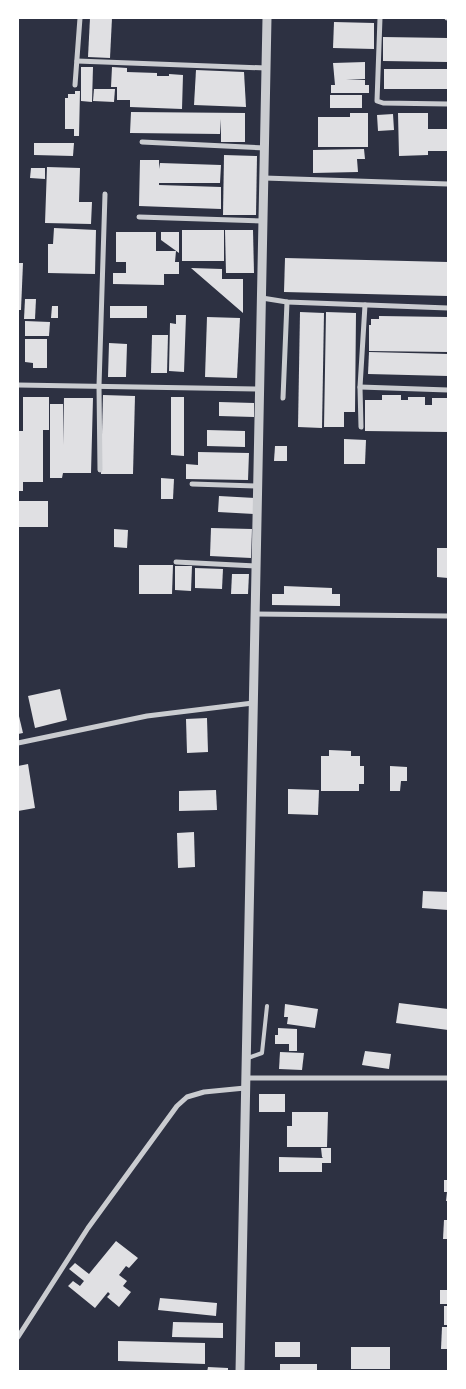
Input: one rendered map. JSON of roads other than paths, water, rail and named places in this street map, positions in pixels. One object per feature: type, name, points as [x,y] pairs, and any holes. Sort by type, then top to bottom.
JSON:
[{"type":"street","points":[[75,85],[80,18]]},
{"type":"street","points":[[240,1372],[267,18]]},
{"type":"street","points":[[380,18],[377,101],[383,103],[448,104]]},
{"type":"street","points":[[77,61],[266,68]]},
{"type":"street","points":[[142,142],[265,148]]},
{"type":"street","points":[[264,178],[448,184]]},
{"type":"street","points":[[100,470],[99,386],[105,194]]},
{"type":"street","points":[[139,217],[263,221]]},
{"type":"street","points":[[262,298],[287,302],[448,308]]},
{"type":"street","points":[[282,398],[287,302]]},
{"type":"street","points":[[361,427],[360,388],[364,305]]},
{"type":"street","points":[[18,385],[260,389]]},
{"type":"street","points":[[360,388],[448,390]]},
{"type":"street","points":[[192,484],[258,486]]},
{"type":"street","points":[[176,562],[256,566]]},
{"type":"street","points":[[255,614],[448,616]]},
{"type":"street","points":[[18,743],[147,716],[253,703]]},
{"type":"street","points":[[18,1336],[88,1228],[177,1106],[187,1097],[246,1083],[448,1078]]},
{"type":"lane","points":[[246,1058],[262,1053],[267,1006]]},
{"type":"lane","points":[[448,1072],[448,1078]]}]
